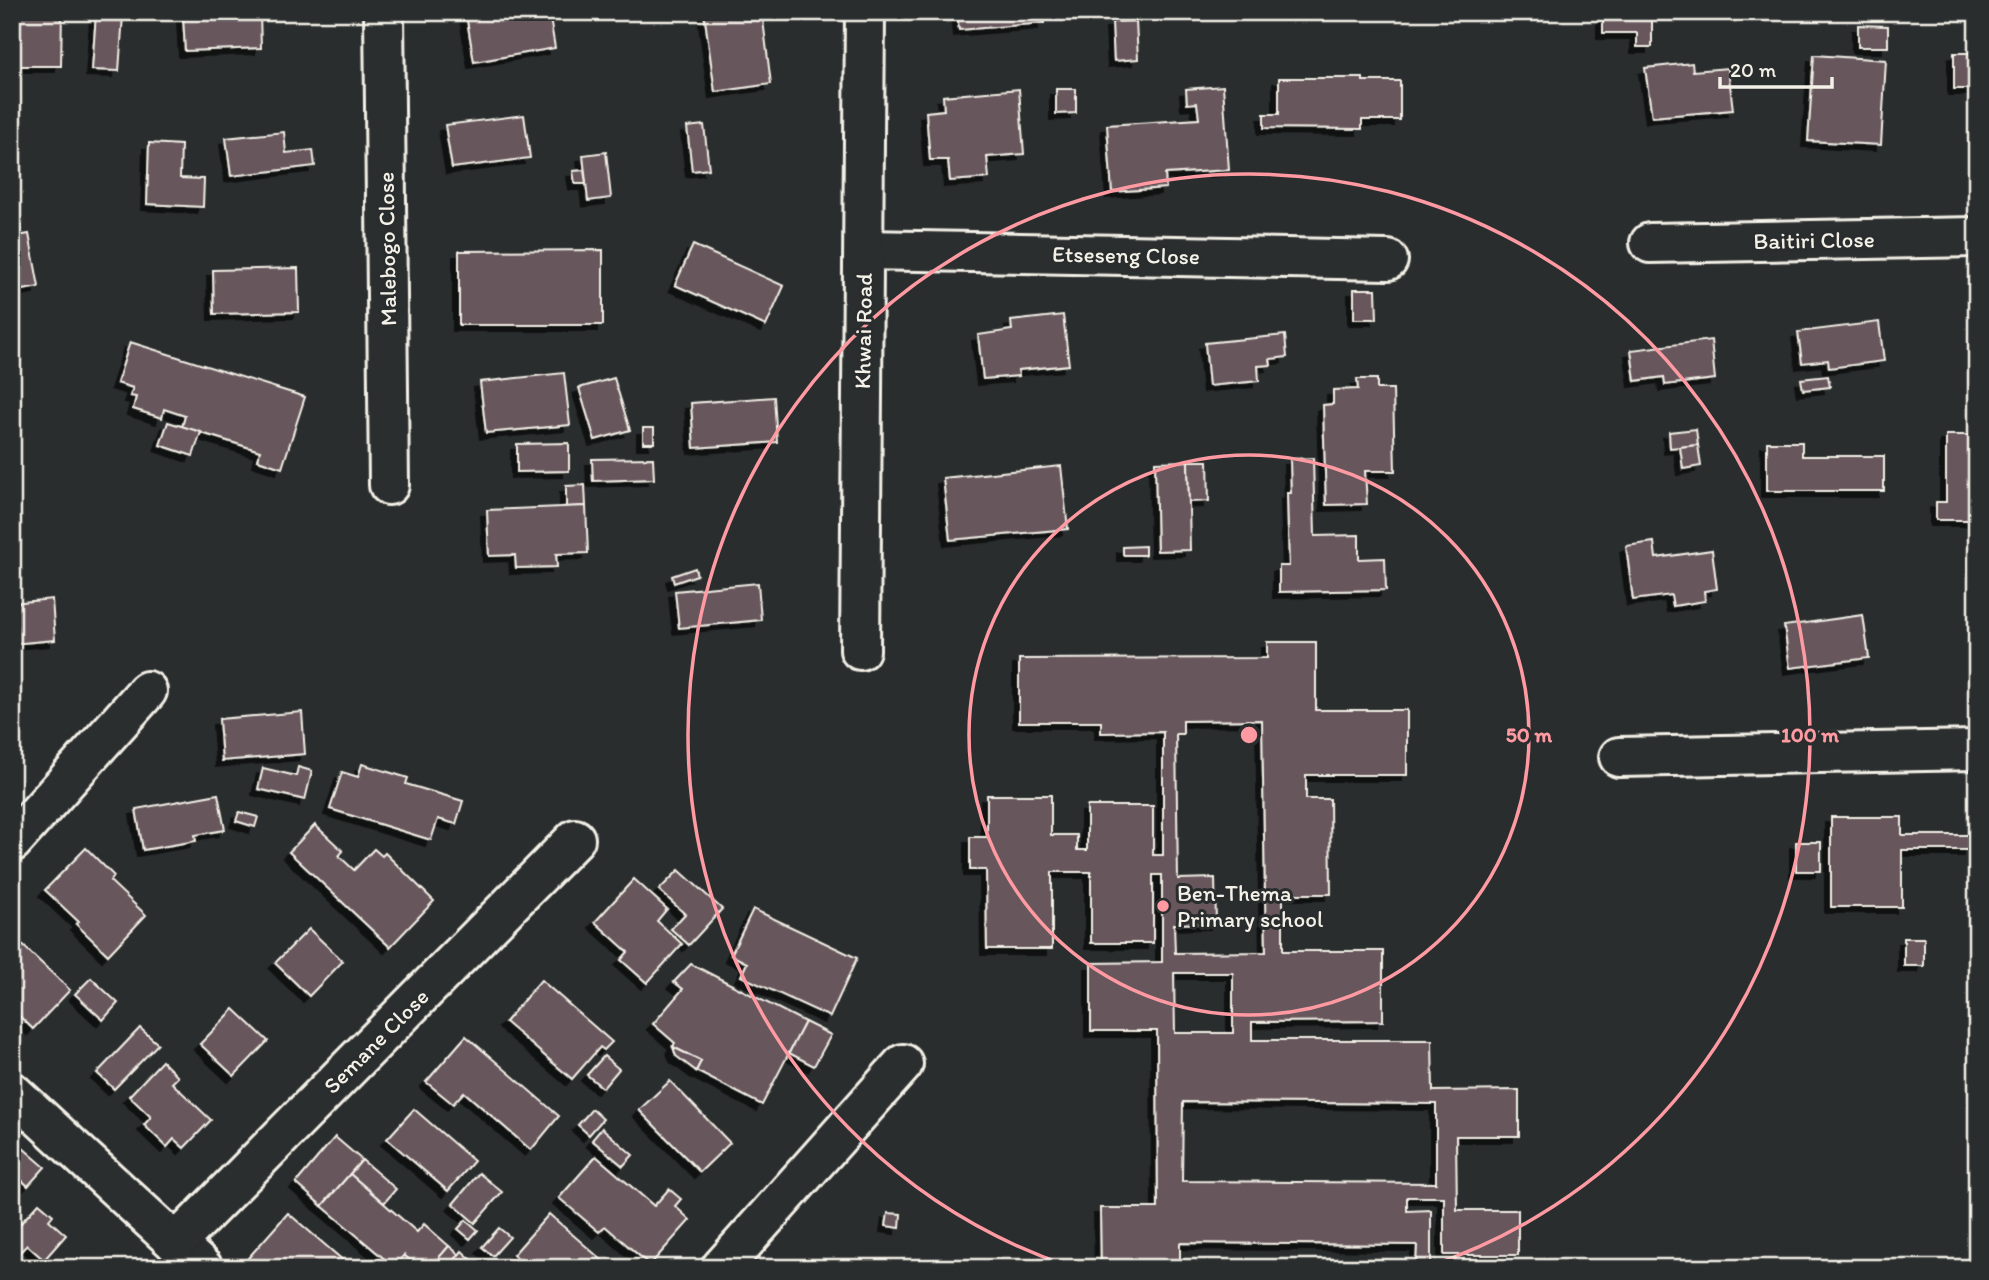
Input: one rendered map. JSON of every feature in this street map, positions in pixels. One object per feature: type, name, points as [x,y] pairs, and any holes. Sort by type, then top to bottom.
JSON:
[{"type":"street","name":"Malebogo Close","points":[[384,12],[389,485]]},
{"type":"street","name":"Khwai Road","points":[[860,650],[864,12]]},
{"type":"street","name":"Baitiri Close","points":[[1650,243],[1977,237]]},
{"type":"street","name":"Etseseng Close","points":[[864,250],[1388,260]]},
{"type":"street","points":[[12,842],[147,691]]},
{"type":"street","points":[[1619,757],[1977,750]]},
{"type":"street","name":"Semane Close","points":[[189,1255],[575,839]]},
{"type":"street","points":[[721,1268],[904,1064]]},
{"type":"street","points":[[12,1092],[189,1255]]},
{"type":"building","points":[[12,12],[62,12],[61,66],[12,66]]},
{"type":"building","points":[[260,12],[261,48],[185,51],[183,16]]},
{"type":"building","points":[[549,12],[555,48],[474,62],[466,14]]},
{"type":"building","points":[[704,12],[762,12],[771,84],[715,92]]},
{"type":"building","points":[[957,12],[1043,12],[1044,23],[959,30]]},
{"type":"building","points":[[96,13],[123,15],[119,71],[92,70]]},
{"type":"building","points":[[1603,14],[1652,14],[1652,47],[1637,47],[1637,33],[1603,33]]},
{"type":"building","points":[[1136,21],[1138,59],[1114,61],[1112,22]]},
{"type":"building","points":[[1858,25],[1888,26],[1888,47],[1858,47]]},
{"type":"building","points":[[1954,53],[1977,53],[1977,89],[1954,89]]},
{"type":"building","points":[[1814,55],[1886,60],[1881,145],[1808,141]]},
{"type":"building","points":[[1692,63],[1693,71],[1728,68],[1733,110],[1652,117],[1645,68]]},
{"type":"building","points":[[1279,78],[1400,81],[1400,120],[1362,120],[1362,129],[1264,128],[1264,114],[1279,114]]},
{"type":"building","points":[[1223,86],[1229,170],[1165,174],[1166,188],[1112,192],[1107,125],[1199,119],[1197,103],[1187,104],[1186,89]]},
{"type":"building","points":[[1019,89],[1024,154],[987,157],[989,178],[950,181],[948,160],[930,160],[926,112],[944,110],[943,96]]},
{"type":"building","points":[[1056,89],[1076,89],[1076,113],[1056,114]]},
{"type":"building","points":[[524,115],[530,158],[452,168],[445,125]]},
{"type":"building","points":[[704,125],[709,169],[692,171],[687,127]]},
{"type":"building","points":[[284,132],[286,153],[313,150],[315,166],[231,176],[226,138]]},
{"type":"building","points":[[149,143],[181,145],[180,178],[204,179],[203,207],[147,204]]},
{"type":"building","points":[[606,152],[611,198],[588,201],[583,155]]},
{"type":"building","points":[[584,170],[586,184],[575,184],[573,171]]},
{"type":"building","points":[[29,234],[39,287],[12,292],[12,237]]},
{"type":"building","points":[[693,245],[784,286],[766,326],[675,285]]},
{"type":"building","points":[[603,250],[603,325],[459,325],[459,251]]},
{"type":"building","points":[[298,268],[299,312],[214,314],[213,270]]},
{"type":"building","points":[[1354,289],[1376,289],[1377,319],[1354,319]]},
{"type":"building","points":[[1063,315],[1069,365],[1018,370],[1019,376],[983,379],[978,335],[1012,330],[1011,321]]},
{"type":"building","points":[[1879,322],[1884,361],[1829,368],[1828,360],[1802,363],[1798,332]]},
{"type":"building","points":[[1285,335],[1287,357],[1270,359],[1271,365],[1258,366],[1259,381],[1209,386],[1205,343]]},
{"type":"building","points":[[1711,340],[1715,379],[1665,385],[1664,377],[1635,381],[1631,350]]},
{"type":"building","points":[[130,342],[305,397],[282,468],[258,460],[260,451],[182,427],[185,416],[164,409],[162,418],[133,409],[136,397],[130,396],[133,388],[117,383]]},
{"type":"building","points":[[564,373],[570,425],[486,433],[480,382]]},
{"type":"building","points":[[1828,376],[1830,387],[1803,390],[1801,379]]},
{"type":"building","points":[[614,378],[630,430],[595,440],[579,388]]},
{"type":"building","points":[[1357,379],[1377,379],[1377,389],[1393,389],[1395,471],[1365,471],[1367,504],[1326,505],[1323,405],[1333,404],[1333,390],[1358,389]]},
{"type":"building","points":[[774,397],[777,442],[694,448],[691,403]]},
{"type":"building","points":[[168,422],[201,432],[193,456],[160,445]]},
{"type":"building","points":[[643,428],[654,428],[654,443],[643,443]]},
{"type":"building","points":[[1696,429],[1698,445],[1670,448],[1669,432]]},
{"type":"building","points":[[1946,435],[1977,435],[1977,497],[1972,497],[1972,520],[1936,520],[1936,502],[1946,502]]},
{"type":"building","points":[[1767,442],[1802,442],[1802,456],[1884,456],[1884,491],[1767,491]]},
{"type":"building","points":[[569,443],[569,471],[517,472],[517,444]]},
{"type":"building","points":[[1698,445],[1701,466],[1683,469],[1680,447]]},
{"type":"building","points":[[653,458],[654,479],[593,481],[592,459]]},
{"type":"building","points":[[1313,458],[1315,536],[1359,535],[1359,559],[1385,558],[1386,590],[1279,592],[1279,566],[1289,566],[1287,493],[1291,493],[1290,459]]},
{"type":"building","points":[[1188,461],[1190,550],[1157,551],[1155,462]]},
{"type":"building","points":[[1188,461],[1208,461],[1209,501],[1189,502]]},
{"type":"building","points":[[1061,466],[1068,529],[950,540],[943,478]]},
{"type":"building","points":[[585,485],[586,506],[566,507],[566,486]]},
{"type":"building","points":[[586,506],[588,553],[556,554],[557,567],[516,568],[515,555],[489,556],[487,510]]},
{"type":"building","points":[[1654,542],[1656,558],[1712,550],[1717,589],[1704,591],[1705,601],[1673,606],[1671,595],[1633,600],[1626,546]]},
{"type":"building","points":[[1145,546],[1145,555],[1123,555],[1123,547]]},
{"type":"building","points":[[695,568],[697,575],[674,583],[672,576]]},
{"type":"building","points":[[758,583],[761,620],[679,628],[675,591]]},
{"type":"building","points":[[52,599],[55,640],[12,644],[12,603]]},
{"type":"building","points":[[1863,615],[1869,658],[1790,668],[1784,626]]},
{"type":"building","points":[[1267,642],[1316,642],[1316,710],[1407,710],[1407,775],[1306,775],[1306,799],[1330,799],[1331,894],[1283,894],[1283,951],[1383,951],[1383,1021],[1252,1022],[1252,1040],[1432,1040],[1433,1091],[1519,1090],[1519,1136],[1456,1136],[1457,1210],[1518,1210],[1518,1255],[1444,1255],[1444,1197],[1407,1197],[1407,1211],[1431,1210],[1431,1268],[1416,1268],[1417,1245],[1180,1243],[1180,1268],[1101,1268],[1100,1208],[1158,1208],[1157,1031],[1091,1031],[1091,963],[1162,962],[1162,875],[1153,875],[1153,943],[1091,943],[1091,872],[1052,872],[1052,949],[987,949],[986,870],[970,870],[970,837],[987,837],[987,795],[1051,795],[1051,835],[1077,835],[1077,850],[1087,850],[1087,806],[1153,806],[1153,855],[1163,855],[1163,732],[1101,733],[1101,722],[1019,722],[1019,659],[1267,658]],"holes":[[[1262,720],[1266,952],[1175,953],[1174,924],[1216,923],[1215,878],[1178,879],[1176,734],[1183,734],[1183,721]],[[1174,973],[1233,973],[1233,1033],[1175,1033]],[[1183,1102],[1436,1104],[1436,1183],[1182,1181]]]},
{"type":"building","points":[[302,712],[305,754],[222,761],[219,719]]},
{"type":"building","points":[[362,764],[408,778],[406,784],[463,801],[456,824],[438,819],[431,840],[330,809],[342,772],[358,777]]},
{"type":"building","points":[[298,767],[312,771],[305,800],[258,789],[263,768],[296,776]]},
{"type":"building","points":[[218,794],[225,830],[195,835],[196,841],[143,850],[136,809]]},
{"type":"building","points":[[239,812],[258,817],[255,827],[236,821]]},
{"type":"building","points":[[1831,817],[1902,817],[1902,835],[1969,835],[1969,850],[1902,850],[1902,907],[1831,907]]},
{"type":"building","points":[[315,825],[343,851],[339,856],[354,870],[374,849],[382,856],[385,853],[434,901],[390,947],[289,852]]},
{"type":"building","points":[[1796,842],[1821,842],[1821,871],[1796,871]]},
{"type":"building","points":[[86,848],[114,876],[110,881],[146,915],[108,955],[76,924],[79,922],[45,890]]},
{"type":"building","points":[[679,870],[722,909],[689,945],[671,929],[685,914],[659,890]]},
{"type":"building","points":[[634,879],[667,909],[657,921],[682,944],[647,983],[621,960],[628,952],[595,922]]},
{"type":"building","points":[[753,909],[857,958],[830,1017],[741,976],[747,963],[731,955]]},
{"type":"building","points":[[309,929],[343,961],[309,996],[275,963]]},
{"type":"building","points":[[15,938],[70,990],[33,1029],[12,1009],[12,942]]},
{"type":"building","points":[[1904,938],[1924,938],[1924,966],[1904,966]]},
{"type":"building","points":[[691,964],[805,1022],[762,1105],[696,1071],[701,1061],[673,1047],[675,1043],[653,1024],[683,989],[674,982]]},
{"type":"building","points":[[91,978],[118,1003],[103,1020],[75,994]]},
{"type":"building","points":[[541,980],[612,1042],[604,1050],[600,1047],[572,1079],[505,1022]]},
{"type":"building","points":[[234,1009],[268,1041],[234,1076],[200,1044]]},
{"type":"building","points":[[805,1022],[831,1035],[814,1066],[789,1053]]},
{"type":"building","points":[[140,1028],[158,1044],[114,1089],[97,1073]]},
{"type":"building","points":[[466,1036],[559,1116],[531,1150],[464,1092],[453,1104],[426,1082]]},
{"type":"building","points":[[673,1047],[701,1061],[696,1071],[676,1056]]},
{"type":"building","points":[[604,1056],[619,1069],[603,1088],[587,1075]]},
{"type":"building","points":[[162,1061],[178,1077],[172,1083],[211,1120],[184,1148],[174,1139],[167,1147],[144,1125],[151,1117],[129,1096]]},
{"type":"building","points":[[670,1081],[730,1143],[700,1172],[639,1110]]},
{"type":"building","points":[[414,1109],[474,1161],[448,1191],[387,1139]]},
{"type":"building","points":[[592,1109],[603,1119],[589,1135],[578,1125]]},
{"type":"building","points":[[602,1128],[633,1155],[623,1166],[592,1140]]},
{"type":"building","points":[[335,1137],[362,1160],[322,1206],[296,1183]]},
{"type":"building","points":[[23,1148],[45,1167],[28,1186],[12,1171],[12,1160]]},
{"type":"building","points":[[596,1156],[654,1206],[669,1189],[681,1199],[675,1206],[690,1220],[650,1265],[605,1226],[599,1232],[559,1198]]},
{"type":"building","points":[[362,1160],[396,1189],[384,1203],[350,1174]]},
{"type":"building","points":[[479,1173],[502,1192],[475,1223],[453,1204]]},
{"type":"building","points":[[350,1174],[417,1232],[424,1224],[449,1246],[430,1268],[419,1268],[404,1255],[394,1267],[322,1206]]},
{"type":"building","points":[[39,1203],[53,1215],[49,1220],[66,1235],[44,1260],[27,1245],[17,1255],[12,1251],[12,1233]]},
{"type":"building","points":[[288,1213],[352,1268],[245,1268],[242,1265]]},
{"type":"building","points":[[888,1213],[901,1214],[900,1228],[886,1226]]},
{"type":"building","points":[[549,1214],[603,1261],[597,1268],[528,1268],[513,1255]]},
{"type":"building","points":[[466,1220],[478,1230],[470,1239],[458,1229]]},
{"type":"building","points":[[499,1228],[510,1237],[493,1256],[482,1247]]},
{"type":"building","points":[[449,1246],[460,1255],[448,1268],[430,1268]]},
{"type":"building","points":[[462,1251],[481,1268],[448,1268]]},
{"type":"place","name":"Ben-Thema Primary school","points":[[1163,906]]}]
